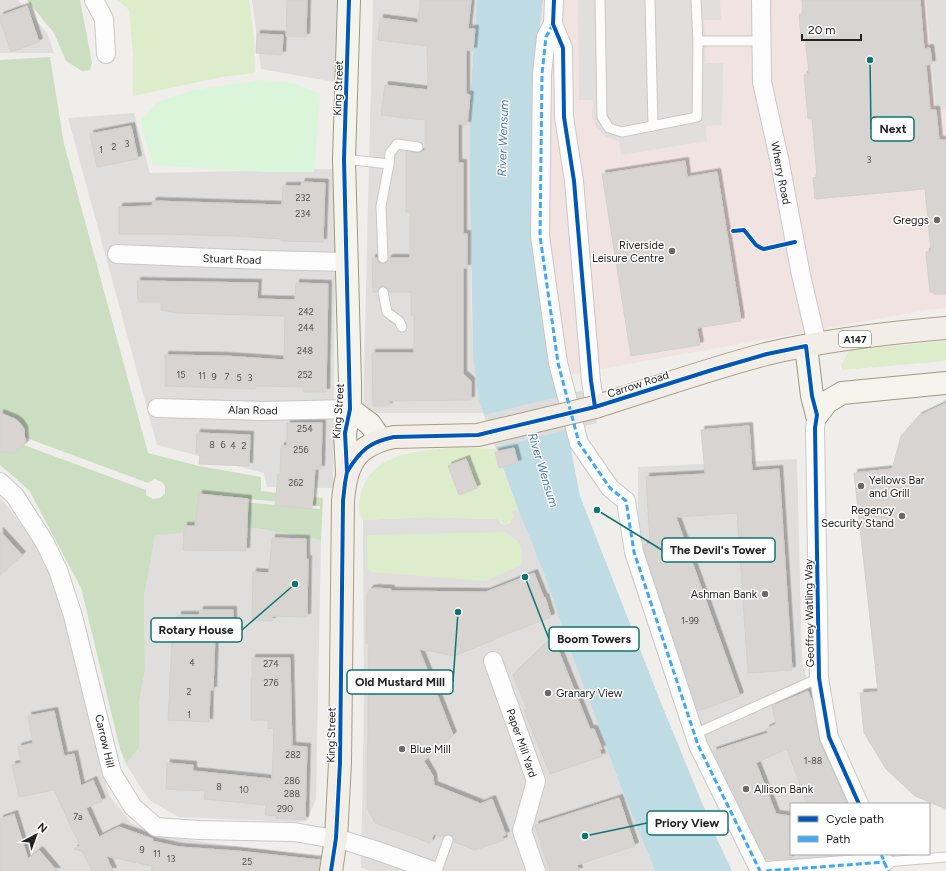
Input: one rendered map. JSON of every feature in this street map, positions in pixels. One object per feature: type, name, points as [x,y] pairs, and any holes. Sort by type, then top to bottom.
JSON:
[{"type":"main road","name":"A147","points":[[811,345],[946,328]]},
{"type":"main road","name":"Carrow Road","points":[[347,472],[356,457],[366,448],[381,440],[394,438],[478,435],[595,407],[767,354],[811,345]]},
{"type":"main road","name":"King Street","points":[[331,871],[336,838],[340,763],[343,501],[347,472]]},
{"type":"street","points":[[94,0],[104,19],[106,54]]},
{"type":"street","name":"King Street","points":[[347,472],[345,432],[350,409],[344,159],[349,0]]},
{"type":"street","points":[[554,0],[553,24],[563,48],[564,117],[574,181],[591,381],[595,407]]},
{"type":"street","name":"Wherry Road","points":[[761,0],[762,82],[780,163],[801,275],[811,345]]},
{"type":"street","points":[[553,24],[546,37],[542,74],[540,236],[558,363],[579,443],[610,488],[626,501],[634,552],[698,745],[760,871]]},
{"type":"street","name":"Stuart Road","points":[[117,254],[346,262]]},
{"type":"street","points":[[811,345],[812,396],[816,422]]},
{"type":"street","points":[[816,422],[827,402],[842,393],[946,382]]},
{"type":"street","name":"Alan Road","points":[[156,408],[261,411],[350,409]]},
{"type":"street","points":[[350,409],[370,424],[381,440]]},
{"type":"street","name":"Geoffrey Watling Way","points":[[816,422],[819,678],[829,736],[859,803]]},
{"type":"street","name":"Carrow Hill","points":[[0,482],[15,496],[45,543],[56,566],[74,616],[112,773],[133,807],[156,828],[294,832],[336,838]]},
{"type":"street","name":"Paper Mill Yard","points":[[493,661],[536,781],[522,831],[536,871]]},
{"type":"street","points":[[336,838],[381,852],[433,871]]},
{"type":"street","points":[[766,871],[885,862]]},
{"type":"lane","points":[[600,0],[602,117],[609,128],[622,132],[697,117],[698,41],[696,0]]},
{"type":"lane","points":[[650,0],[652,126]]},
{"type":"lane","points":[[698,41],[761,41]]},
{"type":"lane","points":[[383,258],[381,206],[390,153],[396,144],[418,147]]},
{"type":"lane","points":[[344,159],[389,164]]},
{"type":"lane","points":[[383,292],[387,312],[399,321],[402,327]]},
{"type":"lane","points":[[694,732],[699,732],[819,678]]},
{"type":"lane","points":[[437,871],[448,840]]},
{"type":"lane","points":[[885,862],[946,857]]},
{"type":"shaded area","points":[[0,0],[18,0],[47,33],[54,53],[0,53]]},
{"type":"shaded area","points":[[252,0],[338,0],[340,83],[261,69]]},
{"type":"shaded area","points":[[373,0],[477,0],[470,101],[471,298],[473,357],[479,401],[484,413],[363,413]]},
{"type":"shaded area","points":[[543,0],[946,0],[946,308],[926,310],[557,377],[540,236],[540,25]]},
{"type":"shaded area","points":[[578,0],[720,0],[721,20],[704,20],[706,63],[723,63],[722,125],[706,126],[707,141],[621,155],[619,141],[607,137],[596,127],[592,115],[593,100],[579,100]]},
{"type":"shaded area","points":[[926,0],[946,0],[946,109],[936,110]]},
{"type":"shaded area","points":[[134,113],[150,173],[336,169],[333,488],[267,487],[264,473],[157,445],[68,118]]},
{"type":"shaded area","points":[[797,459],[802,664],[851,803],[790,803],[790,855],[868,855],[762,871],[702,739],[638,549],[638,467]]},
{"type":"shaded area","points":[[0,498],[38,547],[57,592],[109,795],[131,823],[159,836],[318,857],[313,871],[0,871]]},
{"type":"shaded area","points":[[518,509],[544,574],[622,790],[655,871],[371,871],[361,868],[364,696],[363,520],[426,517],[498,519],[505,525],[511,522],[511,511]]},
{"type":"shaded area","points":[[255,528],[321,540],[316,799],[307,821],[297,822],[178,817],[149,800],[126,764],[139,748],[139,703],[145,671],[144,597],[155,534]]},
{"type":"green space","points":[[27,0],[80,0],[92,63],[90,70],[82,71],[66,61],[54,33]]},
{"type":"green space","points":[[118,0],[249,0],[254,38],[255,73],[222,77],[133,96],[133,55],[129,10]]},
{"type":"green space","points":[[50,57],[64,144],[148,453],[199,466],[261,477],[261,491],[323,498],[321,540],[255,528],[155,535],[144,597],[145,671],[139,703],[139,748],[126,764],[120,749],[81,588],[29,490],[0,465],[0,451],[13,453],[21,444],[146,490],[146,495],[153,499],[160,498],[165,493],[165,486],[162,482],[155,479],[148,483],[24,437],[19,426],[11,417],[3,416],[0,413],[0,60]],"holes":[[[199,494],[320,506],[320,509],[199,498]]]},
{"type":"green space","points":[[261,80],[293,83],[320,94],[314,172],[266,172],[153,165],[140,121],[157,102],[193,90]]},
{"type":"green space","points":[[946,341],[946,361],[842,370],[841,365],[850,350]]},
{"type":"green space","points":[[458,447],[496,449],[518,509],[512,511],[514,518],[507,524],[505,525],[498,519],[426,517],[363,520],[359,510],[360,498],[367,480],[375,469],[387,461],[415,452]]},
{"type":"green space","points":[[505,532],[515,539],[520,545],[522,553],[521,565],[485,581],[371,572],[367,569],[367,535]]},
{"type":"water","name":"River Wensum","points":[[477,0],[543,0],[540,25],[541,120],[557,377],[580,496],[661,703],[716,837],[732,871],[655,871],[622,790],[544,574],[518,509],[479,401],[473,357],[470,196],[470,101]]},
{"type":"pier","points":[[588,389],[597,423],[495,447],[484,415]]},
{"type":"building","points":[[287,0],[307,0],[306,37],[286,36]]},
{"type":"building","points":[[420,0],[471,0],[468,29],[475,29],[473,51],[466,50],[466,94],[470,95],[467,125],[458,124],[458,163],[463,163],[463,234],[467,234],[467,268],[463,268],[463,374],[471,381],[471,400],[389,401],[389,406],[373,406],[372,353],[414,353],[414,315],[411,315],[411,292],[389,292],[387,288],[382,286],[377,292],[373,292],[372,258],[377,258],[378,262],[383,264],[386,263],[389,258],[410,258],[410,212],[406,212],[406,151],[418,153],[425,150],[425,120],[381,115],[385,85],[428,90],[427,46],[378,40],[380,18],[418,23]]},
{"type":"building","points":[[802,0],[920,0],[924,49],[930,48],[932,64],[926,65],[930,110],[936,110],[939,140],[946,140],[946,294],[934,294],[934,292],[930,292],[926,252],[931,251],[925,189],[815,199],[813,178],[817,177],[812,119],[808,119],[804,75],[809,74],[805,37],[801,38],[799,14],[803,14]]},
{"type":"building","points":[[27,6],[39,42],[11,52],[0,16]]},
{"type":"building","points":[[257,34],[283,35],[282,55],[256,53]]},
{"type":"building","points":[[131,126],[138,159],[97,167],[90,134]]},
{"type":"building","name":"Riverside Leisure Centre","points":[[685,161],[687,177],[717,172],[741,321],[697,328],[700,345],[631,356],[602,174]]},
{"type":"building","points":[[302,182],[325,183],[323,242],[281,241],[281,239],[234,236],[119,234],[119,207],[152,206],[153,201],[282,205],[283,186],[301,186]]},
{"type":"building","points":[[137,281],[258,283],[257,299],[295,300],[296,283],[328,284],[326,392],[303,392],[303,387],[255,386],[255,389],[165,386],[165,355],[225,356],[284,360],[285,316],[176,313],[161,310],[161,302],[138,302]]},
{"type":"building","name":"Regency Security Stand","points":[[946,403],[946,809],[915,796],[886,769],[864,733],[860,693],[878,692],[875,665],[879,664],[875,664],[854,473],[892,469],[901,436],[919,416]]},
{"type":"building","points":[[0,413],[15,419],[24,429],[25,444],[13,453],[0,452]]},
{"type":"building","points":[[287,423],[322,423],[321,469],[315,469],[312,509],[275,505],[278,474],[280,474],[281,446],[287,446]]},
{"type":"building","points":[[749,426],[752,471],[779,469],[792,670],[748,673],[737,513],[676,517],[740,696],[698,711],[644,550],[644,545],[650,543],[646,477],[705,474],[701,430]]},
{"type":"building","points":[[197,433],[250,435],[249,466],[199,464],[200,453],[196,453]]},
{"type":"building","points":[[514,448],[518,463],[499,468],[495,452]]},
{"type":"building","points":[[466,459],[477,488],[459,495],[448,466]]},
{"type":"building","points":[[199,494],[248,499],[246,551],[183,550],[184,526],[195,526]]},
{"type":"building","points":[[0,531],[22,555],[0,575]]},
{"type":"building","points":[[272,538],[306,539],[306,559],[308,559],[307,617],[272,616],[272,621],[252,620],[253,572],[269,573]]},
{"type":"building","points":[[534,573],[544,598],[545,597],[551,617],[454,656],[419,649],[453,735],[424,761],[433,776],[434,785],[480,804],[492,799],[506,835],[502,836],[504,840],[475,850],[454,842],[453,836],[450,834],[443,837],[434,834],[430,843],[375,823],[367,807],[369,643],[366,643],[367,594],[370,589],[391,589],[391,591],[486,592]]},
{"type":"building","points":[[200,610],[233,610],[233,635],[215,635],[213,690],[210,690],[209,722],[168,720],[173,621],[178,621],[178,615],[199,615]]},
{"type":"building","name":"Granary View","points":[[553,637],[590,729],[594,729],[602,749],[599,749],[602,756],[550,774],[524,710],[527,709],[513,675]]},
{"type":"building","points":[[252,658],[290,658],[292,746],[307,747],[305,820],[276,818],[277,816],[265,815],[266,805],[204,799],[205,791],[166,789],[167,763],[193,765],[193,771],[272,779],[274,728],[268,729],[268,720],[251,720]]},
{"type":"building","points":[[808,691],[813,703],[819,741],[848,803],[807,803],[787,749],[756,763],[776,814],[790,816],[791,859],[766,859],[713,751],[768,733],[766,729],[776,724],[772,706]]},
{"type":"building","points":[[54,711],[64,756],[74,754],[81,786],[93,780],[102,801],[86,808],[99,837],[119,827],[153,839],[152,841],[179,847],[237,851],[320,860],[319,871],[152,871],[152,866],[106,856],[113,871],[92,871],[82,851],[74,849],[80,846],[54,790],[19,797],[12,765],[21,763],[18,747],[33,743],[28,716]]},
{"type":"building","points":[[619,798],[635,846],[577,865],[579,871],[550,871],[535,825]]},
{"type":"building","points":[[14,814],[28,859],[39,850],[57,871],[0,871],[0,819]]},
{"type":"marked path","points":[[553,24],[546,37],[542,74],[540,236],[558,363],[579,443],[610,488],[626,501],[634,552],[698,745],[760,871]]},
{"type":"marked path","points":[[881,855],[888,871]]},
{"type":"marked path","points":[[766,871],[885,862]]},
{"type":"cycle path","points":[[331,871],[336,838],[340,763],[343,501],[347,472],[345,433],[350,409],[344,159],[349,0]]},
{"type":"cycle path","points":[[554,0],[553,24],[563,48],[564,117],[574,181],[591,381],[595,407]]},
{"type":"cycle path","points":[[733,231],[744,230],[756,245],[764,249],[795,242]]},
{"type":"cycle path","points":[[347,472],[356,458],[366,448],[385,439],[394,437],[478,435],[595,407],[767,354],[806,346],[812,396],[817,415],[815,428],[819,678],[829,737],[859,803]]},
{"type":"place","name":"Next","points":[[870,60]]},
{"type":"place","name":"Greggs","points":[[937,220]]},
{"type":"place","name":"Riverside Leisure Centre","points":[[672,251]]},
{"type":"place","name":"Yellows Bar and Grill","points":[[861,486]]},
{"type":"place","name":"The Devil's Tower","points":[[597,510]]},
{"type":"place","name":"Regency Security Stand","points":[[902,516]]},
{"type":"place","name":"Boom Towers","points":[[525,577]]},
{"type":"place","name":"Rotary House","points":[[295,584]]},
{"type":"place","name":"Ashman Bank","points":[[765,594]]},
{"type":"place","name":"Old Mustard Mill","points":[[458,612]]},
{"type":"place","name":"Granary View","points":[[548,693]]},
{"type":"place","name":"Blue Mill","points":[[402,749]]},
{"type":"place","name":"Allison Bank","points":[[746,789]]},
{"type":"place","name":"Priory View","points":[[585,836]]}]
